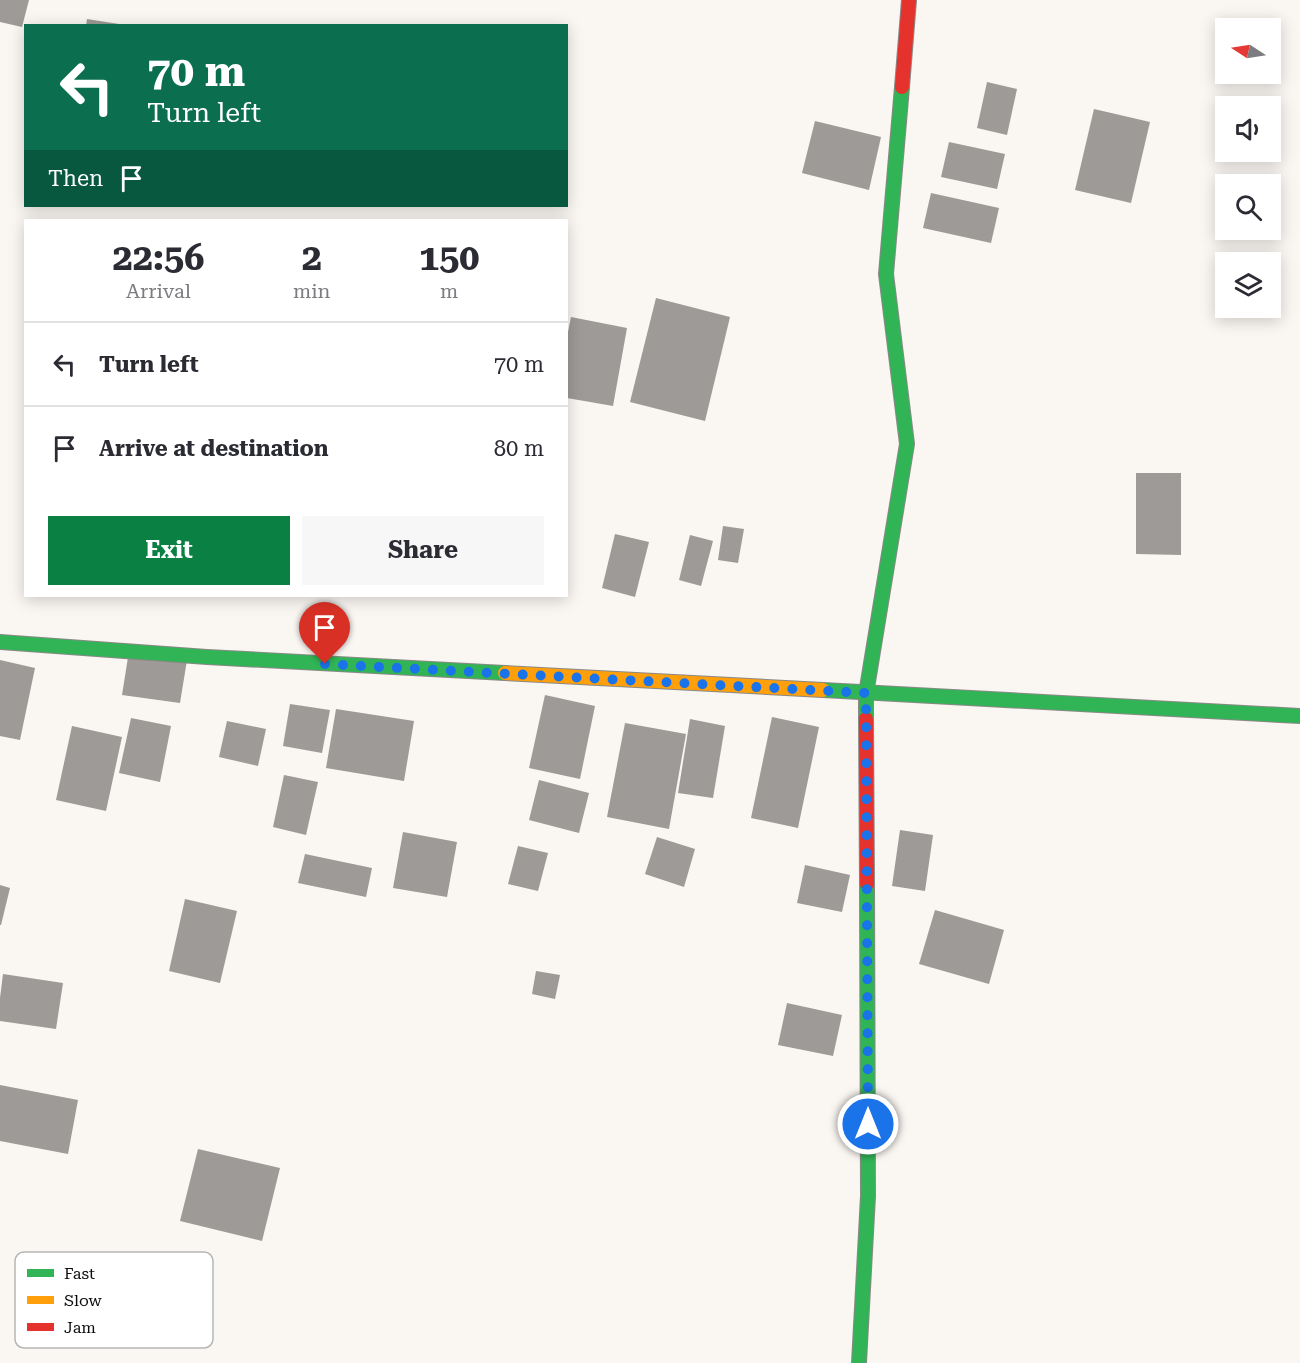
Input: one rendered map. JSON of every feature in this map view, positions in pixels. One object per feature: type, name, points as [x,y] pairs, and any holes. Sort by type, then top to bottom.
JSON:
[{"type":"street","points":[[860,1363],[868,1196],[866,693],[907,444],[886,274],[909,0]]},
{"type":"street","points":[[0,642],[207,657],[1300,716]]},
{"type":"building","points":[[0,0],[29,0],[22,27],[0,22]]},
{"type":"building","points":[[87,19],[119,24],[86,24]]},
{"type":"building","points":[[987,82],[1017,89],[1007,135],[977,128]]},
{"type":"building","points":[[1094,109],[1150,122],[1131,203],[1075,190]]},
{"type":"building","points":[[815,121],[881,137],[869,190],[802,173]]},
{"type":"building","points":[[949,142],[1005,154],[997,189],[941,177]]},
{"type":"building","points":[[931,193],[999,208],[991,243],[923,228]]},
{"type":"building","points":[[656,298],[730,317],[705,421],[630,402]]},
{"type":"building","points":[[571,317],[627,328],[613,406],[568,398],[568,332]]},
{"type":"building","points":[[1136,473],[1181,473],[1181,555],[1136,554]]},
{"type":"building","points":[[723,526],[744,529],[738,563],[718,560]]},
{"type":"building","points":[[615,534],[649,542],[635,597],[602,588]]},
{"type":"building","points":[[690,535],[713,541],[701,586],[679,580]]},
{"type":"building","points":[[129,651],[187,660],[180,703],[122,695]]},
{"type":"building","points":[[0,660],[35,668],[20,740],[0,736]]},
{"type":"building","points":[[545,695],[595,706],[580,779],[529,768]]},
{"type":"building","points":[[290,704],[330,710],[322,753],[283,746]]},
{"type":"building","points":[[336,709],[414,721],[404,781],[326,768]]},
{"type":"building","points":[[772,717],[819,727],[798,828],[751,818]]},
{"type":"building","points":[[131,718],[171,726],[160,782],[119,773]]},
{"type":"building","points":[[690,719],[725,726],[713,798],[678,793]]},
{"type":"building","points":[[227,721],[266,729],[258,766],[219,757]]},
{"type":"building","points":[[625,723],[686,734],[669,829],[607,817]]},
{"type":"building","points":[[72,726],[122,737],[106,811],[56,800]]},
{"type":"building","points":[[284,775],[318,782],[306,835],[273,827]]},
{"type":"building","points":[[539,780],[589,793],[579,833],[529,820]]},
{"type":"building","points":[[900,830],[933,835],[925,891],[892,886]]},
{"type":"building","points":[[403,832],[457,842],[447,897],[393,888]]},
{"type":"building","points":[[657,837],[695,849],[684,887],[645,874]]},
{"type":"building","points":[[518,846],[548,853],[538,891],[508,884]]},
{"type":"building","points":[[305,854],[372,868],[366,897],[298,883]]},
{"type":"building","points":[[805,865],[850,875],[842,912],[797,903]]},
{"type":"building","points":[[0,885],[10,888],[1,925],[0,925]]},
{"type":"building","points":[[185,899],[237,911],[220,983],[169,971]]},
{"type":"building","points":[[935,910],[1004,930],[989,984],[919,964]]},
{"type":"building","points":[[536,971],[560,975],[555,999],[532,994]]},
{"type":"building","points":[[3,974],[63,983],[56,1029],[0,1021]]},
{"type":"building","points":[[787,1003],[842,1015],[833,1056],[778,1045]]},
{"type":"building","points":[[0,1085],[78,1100],[68,1154],[0,1141]]},
{"type":"building","points":[[198,1149],[280,1168],[262,1241],[180,1221]]},
{"type":"traffic: fast","points":[[866,719],[866,694],[907,444],[886,274],[902,87]]},
{"type":"traffic: fast","points":[[0,642],[207,657],[505,673]]},
{"type":"traffic: fast","points":[[823,690],[1300,716]]},
{"type":"traffic: fast","points":[[859,1363],[868,1196],[867,884]]},
{"type":"traffic: slow","points":[[505,673],[823,690]]},
{"type":"traffic: jam","points":[[902,87],[909,0]]},
{"type":"traffic: jam","points":[[866,719],[867,884]]},
{"type":"route","points":[[325,664],[866,693],[868,1124]]}]
